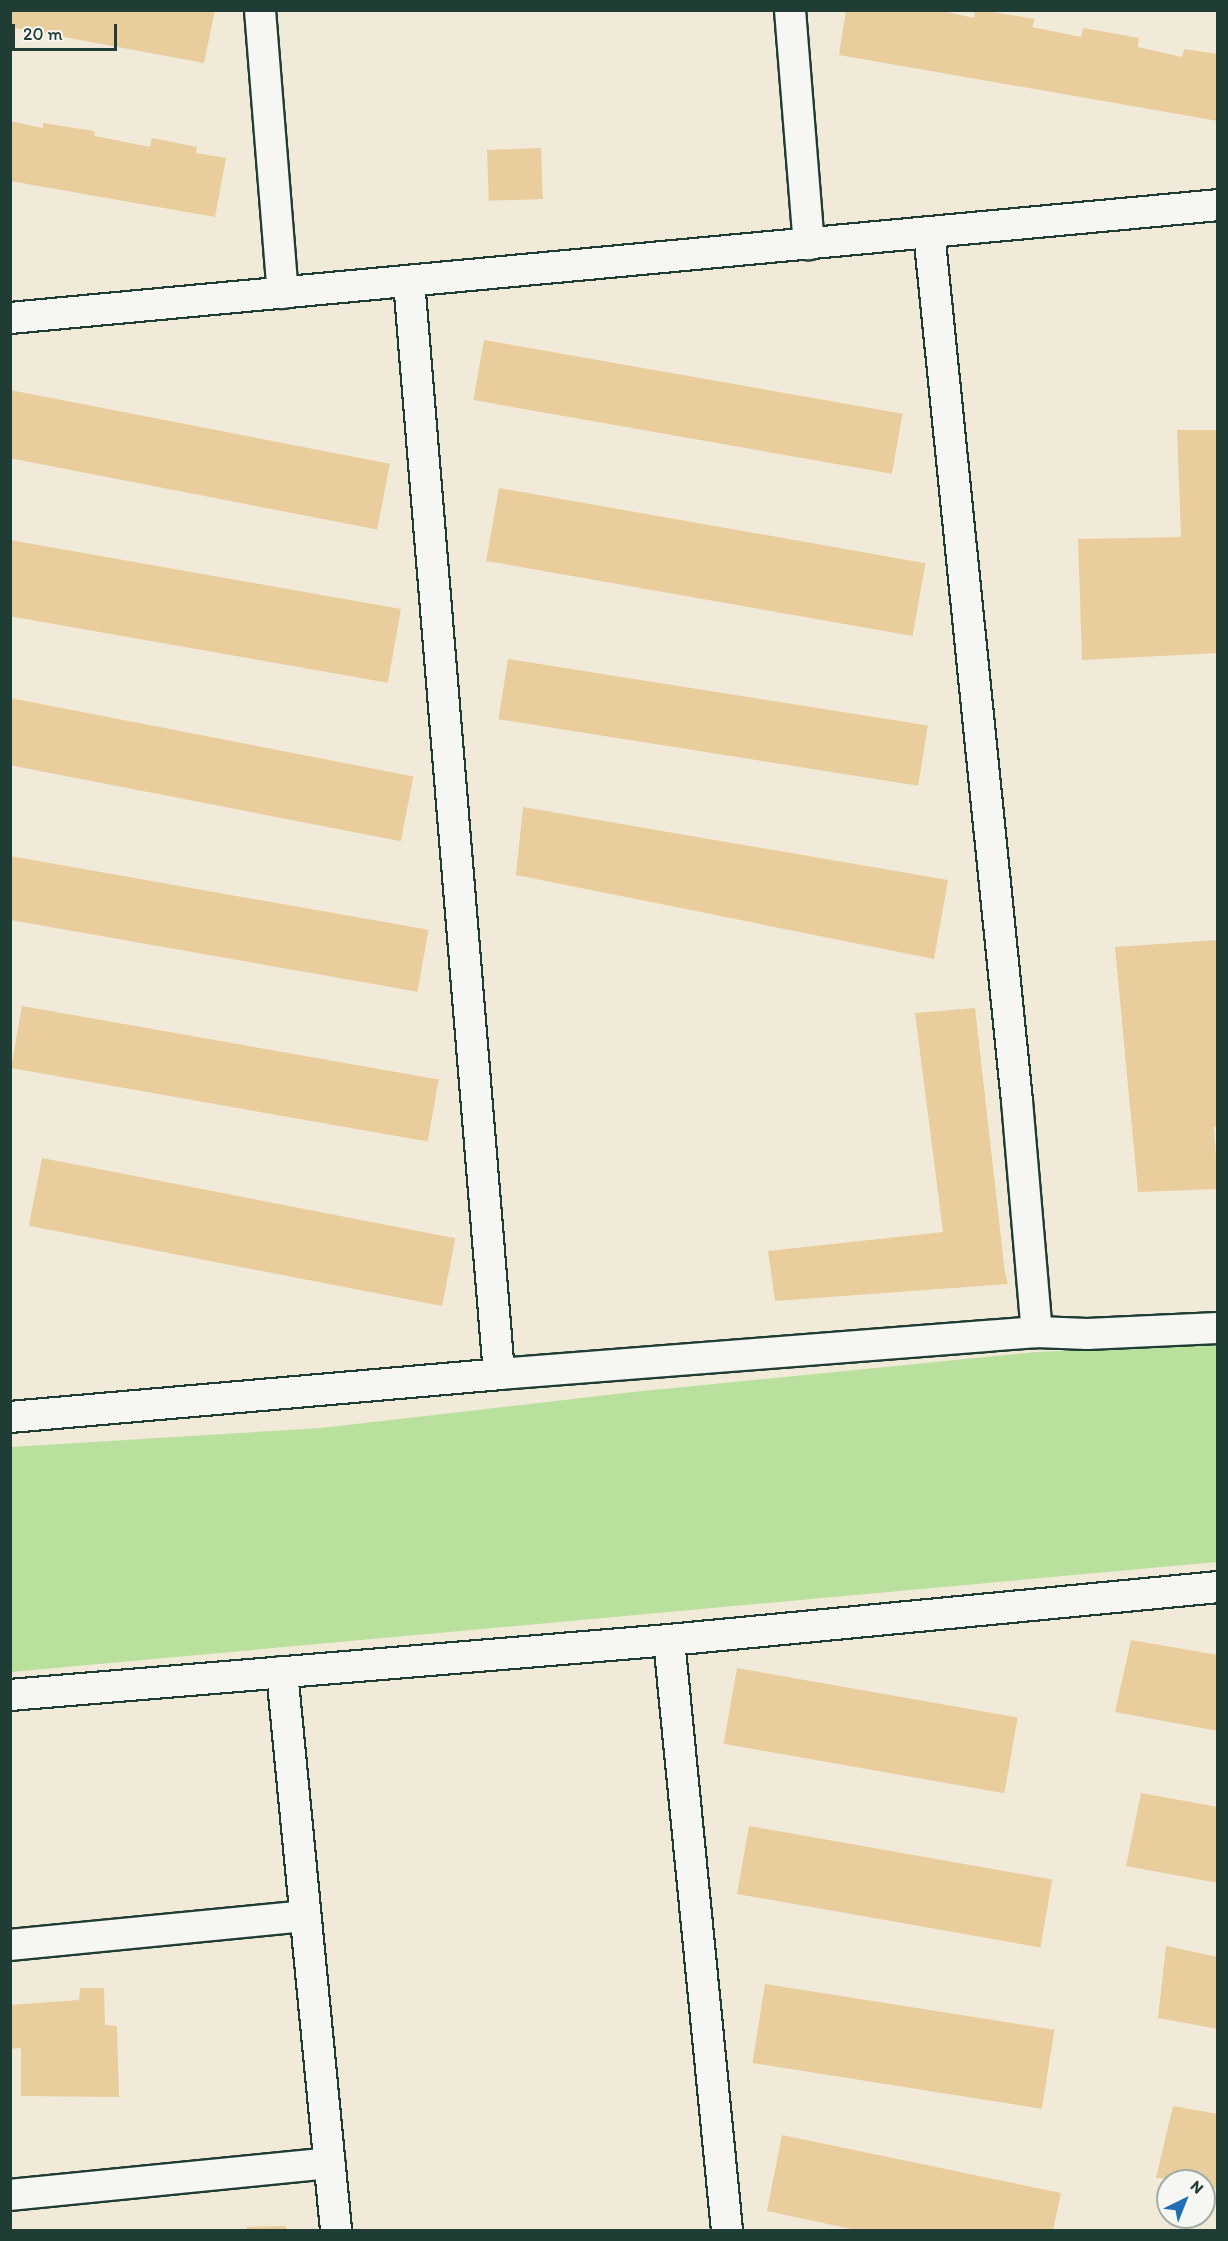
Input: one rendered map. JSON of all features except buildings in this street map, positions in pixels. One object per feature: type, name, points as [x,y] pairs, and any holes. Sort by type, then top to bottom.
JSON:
[{"type":"street","points":[[260,10],[283,293]]},
{"type":"street","points":[[790,10],[809,244]]},
{"type":"street","points":[[10,318],[1218,206]]},
{"type":"street","points":[[929,232],[1017,1101],[1037,1332]]},
{"type":"street","points":[[409,281],[500,1374]]},
{"type":"street","points":[[10,1417],[500,1374],[1037,1332],[1087,1334],[1218,1328]]},
{"type":"street","points":[[10,1695],[669,1640],[1218,1587]]},
{"type":"street","points":[[669,1640],[727,2230]]},
{"type":"street","points":[[282,1672],[336,2230]]},
{"type":"street","points":[[10,1945],[305,1916]]},
{"type":"street","points":[[10,2194],[329,2163]]},
{"type":"shaded area","points":[[11,11],[1217,11],[1217,2230],[11,2230]]},
{"type":"green space","points":[[1217,1345],[1217,1562],[11,1672],[11,1447],[321,1428],[633,1392],[1036,1352]]}]
